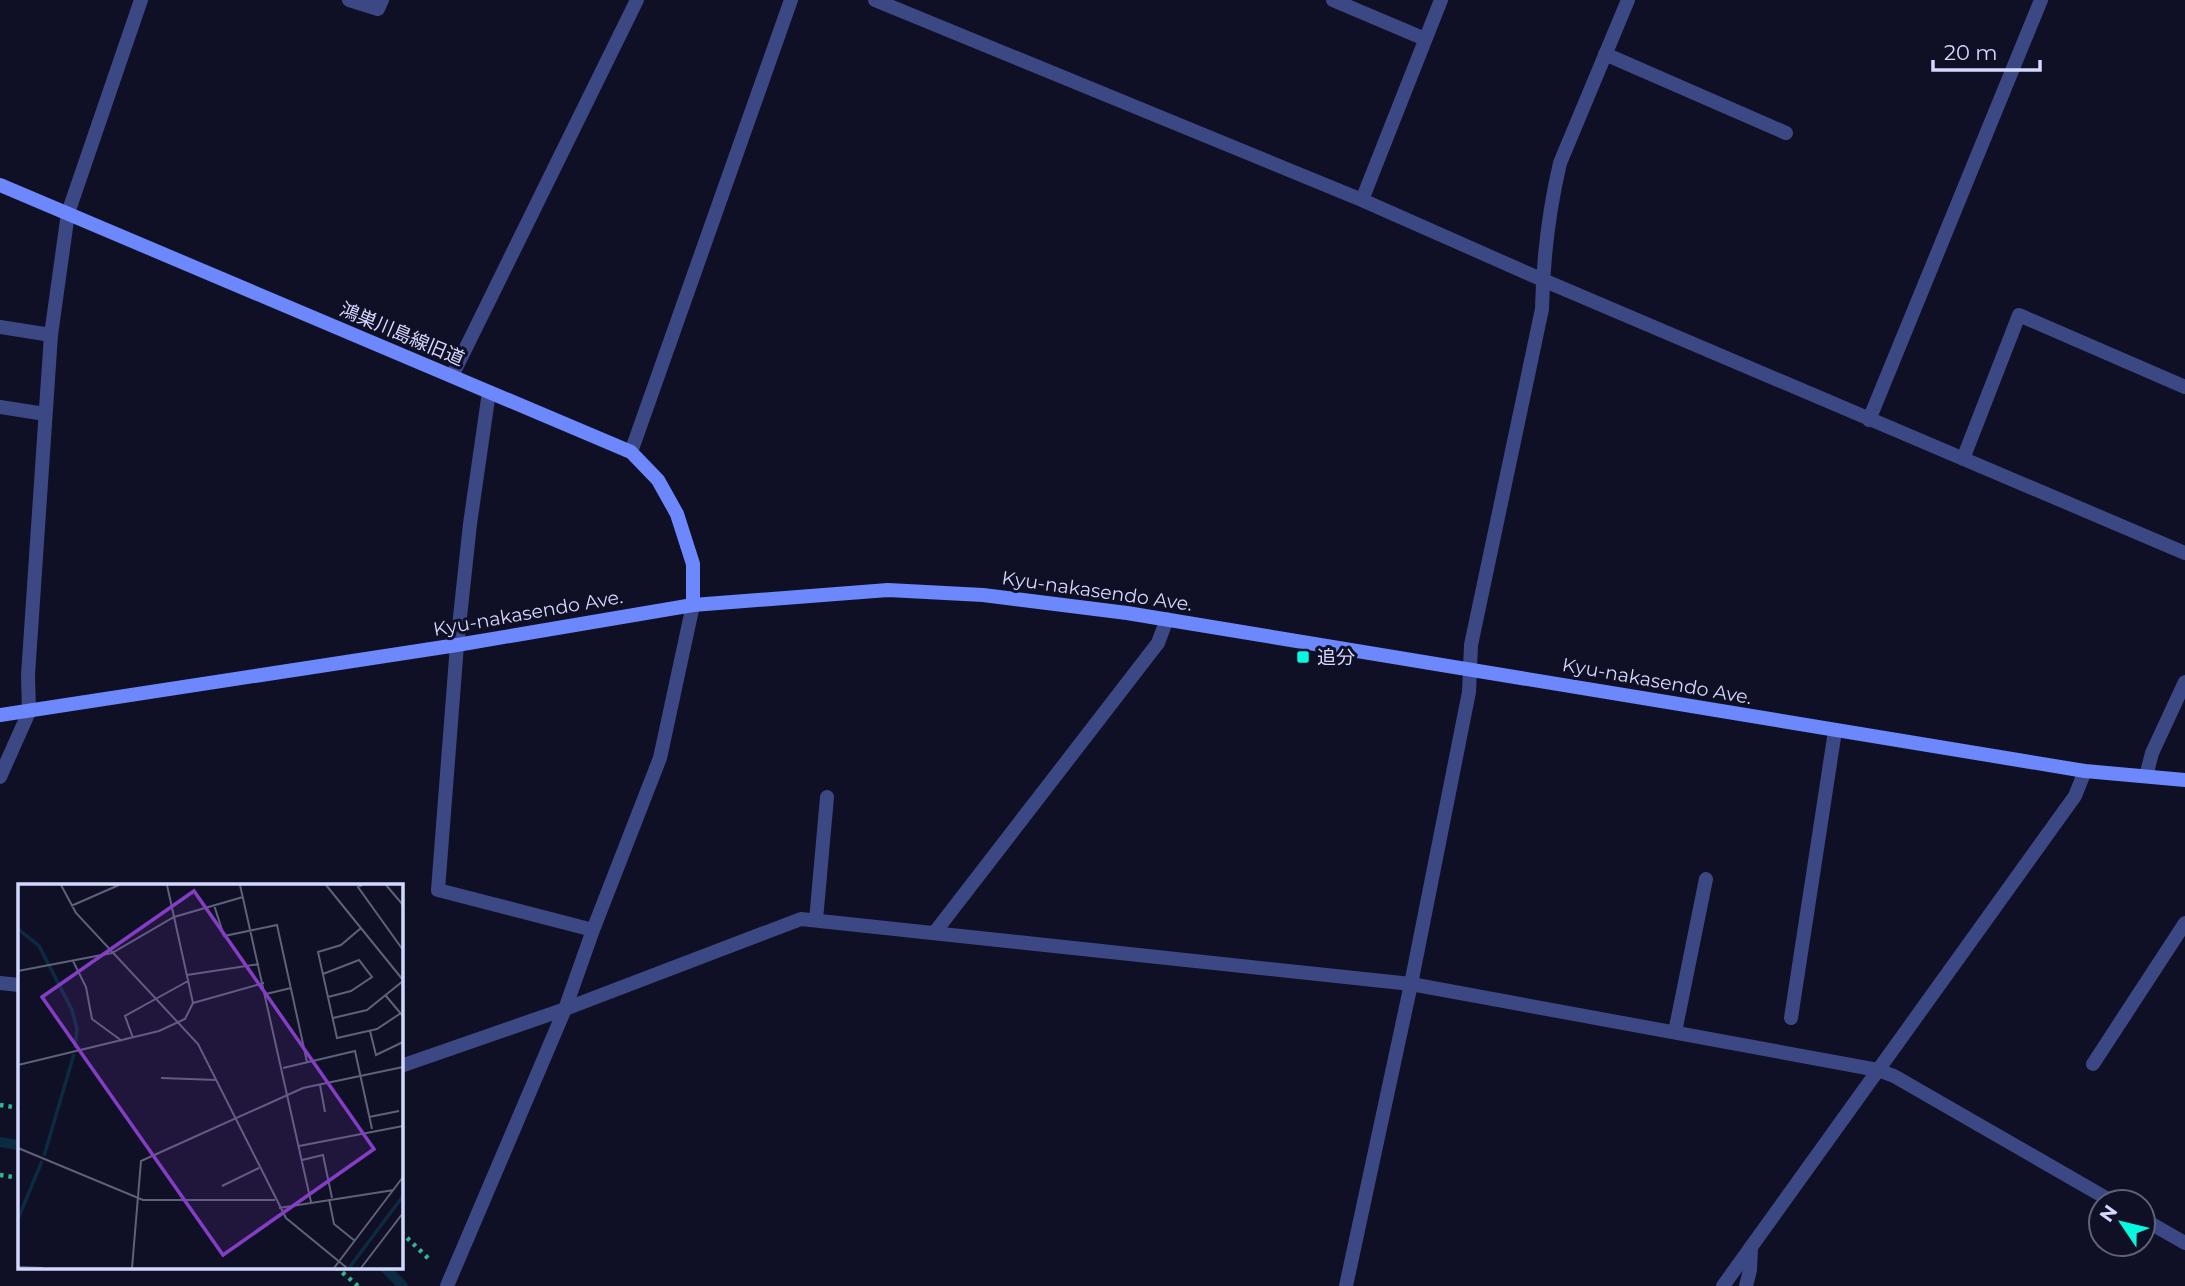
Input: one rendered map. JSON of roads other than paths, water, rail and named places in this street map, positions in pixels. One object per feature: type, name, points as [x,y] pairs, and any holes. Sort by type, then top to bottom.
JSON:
[{"type":"main road","name":"鴻巣川島線旧道","points":[[0,185],[631,452],[658,480],[677,514],[693,564],[693,605]]},
{"type":"main road","name":"Kyu-nakasendo Ave.","points":[[0,715],[457,645],[693,605],[888,590],[983,595],[1167,619],[2085,771],[2185,780]]},
{"type":"street","points":[[0,777],[29,712],[28,675],[51,335],[68,213],[141,0]]},
{"type":"street","points":[[349,0],[378,9],[382,0]]},
{"type":"street","points":[[452,376],[638,0]]},
{"type":"street","points":[[631,452],[791,0]]},
{"type":"street","points":[[875,0],[1362,200],[1543,280],[2185,553]]},
{"type":"street","points":[[1333,0],[1426,39]]},
{"type":"street","points":[[1362,200],[1441,0]]},
{"type":"street","points":[[1346,1286],[1411,984],[1472,669],[1471,645],[1542,309],[1554,190],[1560,163],[1628,0]]},
{"type":"street","points":[[1870,420],[2040,0]]},
{"type":"street","points":[[1605,54],[1786,133]]},
{"type":"street","points":[[1963,459],[2019,315],[2185,387]]},
{"type":"street","points":[[0,327],[51,335]]},
{"type":"street","points":[[489,392],[470,524],[457,645],[438,890],[593,930]]},
{"type":"street","points":[[0,407],[45,414]]},
{"type":"street","points":[[448,1282],[565,1009],[660,758],[693,605]]},
{"type":"street","points":[[935,932],[1157,643],[1167,619]]},
{"type":"street","points":[[2146,776],[2152,752],[2185,681]]},
{"type":"street","points":[[1791,1018],[1835,731]]},
{"type":"street","points":[[1723,1286],[2076,796],[2085,771]]},
{"type":"street","points":[[816,920],[827,797]]},
{"type":"street","points":[[1675,1032],[1706,879]]},
{"type":"street","points":[[402,1066],[565,1009],[801,919],[816,920],[1411,984],[1878,1070],[1906,1082],[2089,1188]]},
{"type":"street","points":[[2093,1064],[2185,923]]},
{"type":"street","points":[[0,983],[18,985]]},
{"type":"street","points":[[2157,1227],[2185,1243]]},
{"type":"street","points":[[1746,1286],[1751,1247]]},
{"type":"waterway","points":[[0,1142],[18,1145]]},
{"type":"waterway","points":[[385,1268],[403,1286]]},
{"type":"place","name":"追分","points":[[1303,657]]}]
